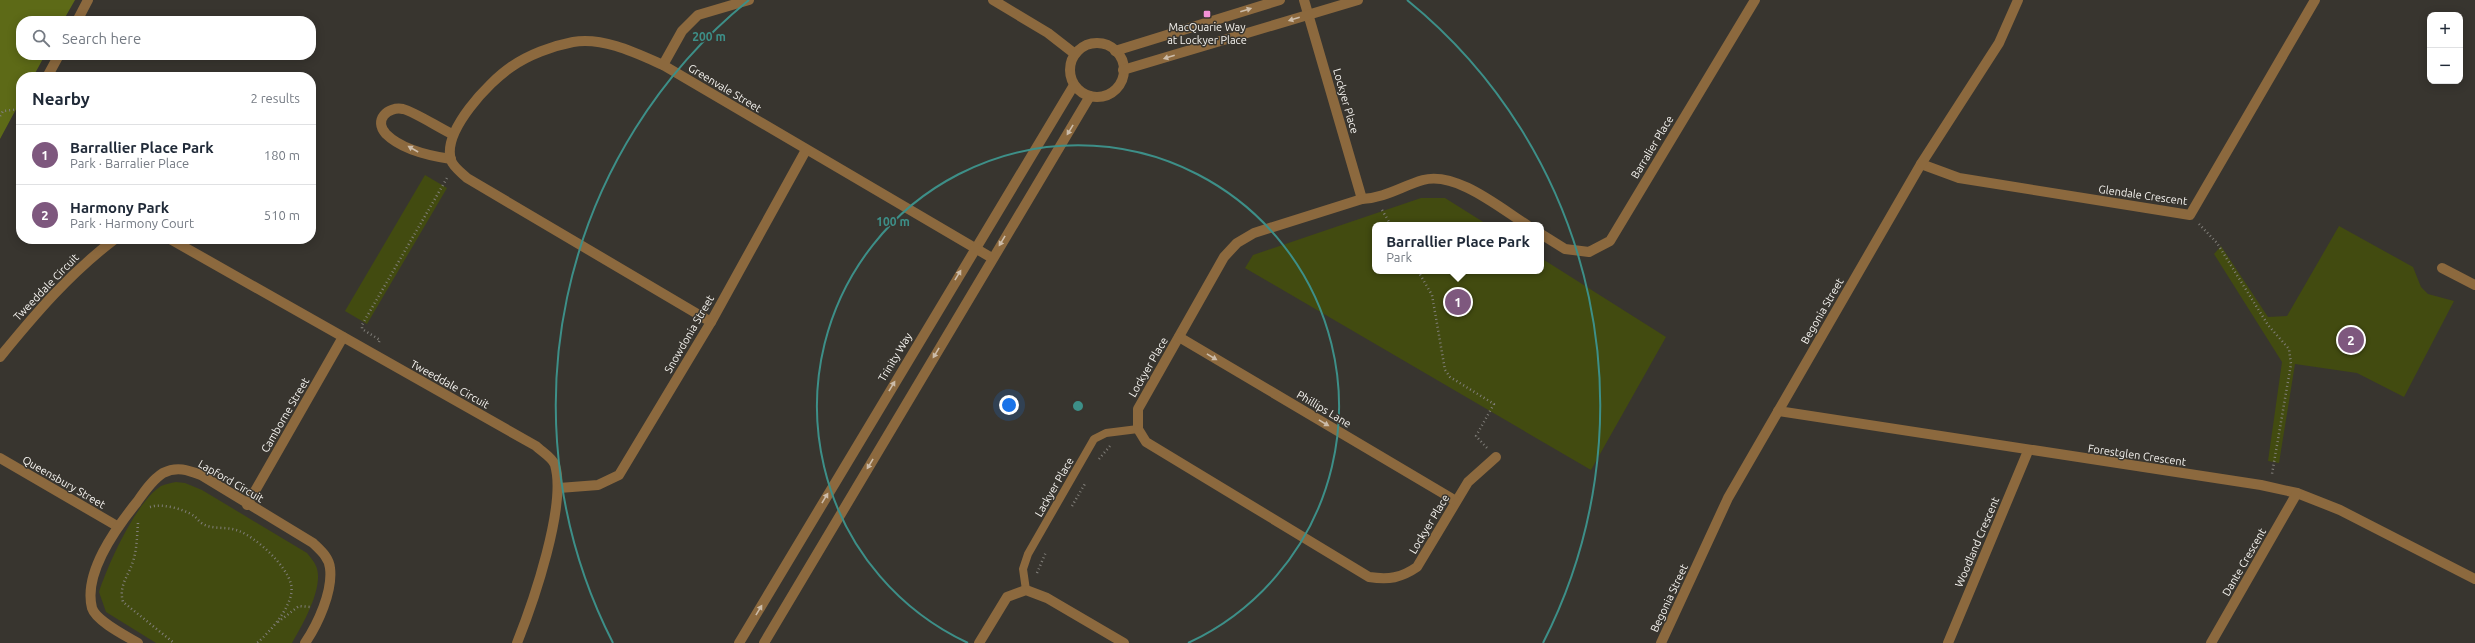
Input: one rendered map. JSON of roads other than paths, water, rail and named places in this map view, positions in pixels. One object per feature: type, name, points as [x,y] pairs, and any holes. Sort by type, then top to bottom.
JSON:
[{"type":"street","points":[[80,16],[88,0]]},
{"type":"street","points":[[663,65],[682,31],[698,15],[749,0]]},
{"type":"street","points":[[993,0],[1004,3],[1048,33],[1075,54]]},
{"type":"street","points":[[1115,50],[1280,0]]},
{"type":"street","name":"Lockyer Place","points":[[1304,0],[1362,199],[1254,233],[1238,243],[1224,257],[1138,410],[1138,430],[1146,442],[1369,577],[1388,580],[1406,575],[1417,567],[1468,482],[1496,457]]},
{"type":"street","points":[[1124,70],[1358,0]]},
{"type":"street","name":"Barralier Place","points":[[1544,236],[1565,249],[1589,252],[1610,241],[1754,0]]},
{"type":"street","name":"Begonia Street","points":[[1661,643],[1728,498],[1921,164],[1999,43],[2018,0]]},
{"type":"street","name":"Glendale Crescent","points":[[1921,164],[1959,178],[2190,215],[2315,0]]},
{"type":"street","name":"Greenvale Street","points":[[452,134],[480,94],[511,67],[543,51],[574,42],[616,45],[663,65],[806,150],[975,246],[992,258]]},
{"type":"street","points":[[1094,44],[1109,46],[1115,50],[1121,60],[1124,70],[1121,82],[1113,91],[1102,96],[1090,96],[1081,92],[1074,85],[1070,69],[1075,54],[1087,45],[1094,44]]},
{"type":"street","points":[[50,72],[56,60]]},
{"type":"street","name":"Trinity Way","points":[[738,643],[975,246],[1074,85]]},
{"type":"street","points":[[764,643],[992,258],[1090,96]]},
{"type":"street","points":[[453,163],[452,134],[405,109],[394,108],[385,112],[382,120],[382,128],[387,135],[422,154],[453,163],[467,178],[711,322]]},
{"type":"street","name":"Snowdonia Street","points":[[559,488],[598,485],[619,475],[711,322],[806,150]]},
{"type":"street","points":[[1362,199],[1376,199],[1424,180],[1444,179],[1463,185],[1522,222]]},
{"type":"street","name":"Tweeddale Circuit","points":[[0,357],[36,313],[77,270],[109,244]]},
{"type":"street","name":"Tweeddale Circuit","points":[[179,244],[536,446],[554,464],[559,488],[548,545],[531,608],[517,643]]},
{"type":"street","points":[[2442,268],[2475,285]]},
{"type":"street","name":"Camborne Street","points":[[247,504],[343,337]]},
{"type":"street","name":"Phillips Lane","points":[[1179,337],[1456,501]]},
{"type":"street","name":"Forestglen Crescent","points":[[1778,411],[2270,487],[2297,493],[2340,510],[2475,579]]},
{"type":"street","name":"Woodland Crescent","points":[[1948,643],[2028,450]]},
{"type":"street","name":"Queensbury Street","points":[[0,458],[117,526]]},
{"type":"street","name":"Lapford Circuit","points":[[138,643],[102,620],[93,610],[91,590],[96,570],[117,526],[149,486],[163,474],[183,468],[201,475],[312,543],[324,554],[330,567],[328,588],[308,642]]},
{"type":"street","name":"Dante Crescent","points":[[2211,643],[2297,493]]},
{"type":"street","points":[[979,643],[1006,597],[1026,590],[1047,598],[1124,643]]},
{"type":"lane","name":"Lackyer Place","points":[[1026,590],[1023,568],[1028,554],[1094,439],[1106,433],[1138,430]]},
{"type":"place","name":"MacQuarie Way at Lockyer Place","points":[[1207,14]]},
{"type":"place","name":"Barrallier Place Park","points":[[1458,302]]},
{"type":"place","name":"Harmony Park","points":[[2351,340]]}]
